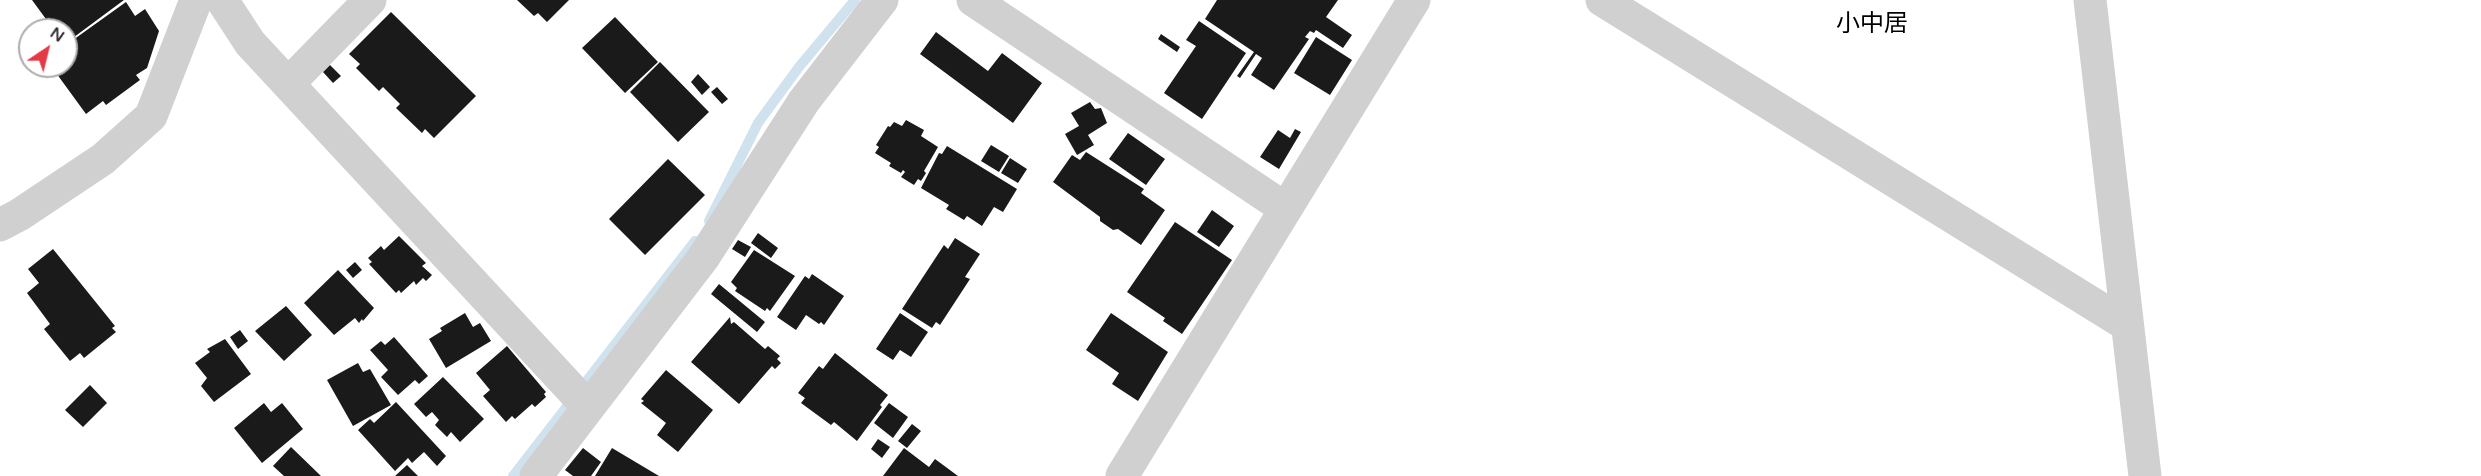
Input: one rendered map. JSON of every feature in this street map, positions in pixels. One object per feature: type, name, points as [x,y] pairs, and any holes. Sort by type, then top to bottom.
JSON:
[{"type":"street","points":[[0,225],[19,215],[103,159],[151,116],[196,0]]},
{"type":"street","points":[[222,0],[250,43],[588,407]]},
{"type":"street","points":[[288,84],[370,0]]},
{"type":"street","points":[[536,476],[703,258],[804,101],[882,0]]},
{"type":"street","points":[[973,0],[1286,209]]},
{"type":"street","points":[[1122,476],[1414,0]]},
{"type":"street","points":[[1602,0],[2127,325]]},
{"type":"street","points":[[2090,0],[2145,476]]},
{"type":"building","points":[[32,0],[124,0],[78,34],[78,18],[45,18]]},
{"type":"building","points":[[517,0],[569,0],[547,22],[538,13],[534,16]]},
{"type":"building","points":[[1217,0],[1338,0],[1326,17],[1352,35],[1343,48],[1316,30],[1314,33],[1310,31],[1305,37],[1309,39],[1274,90],[1251,75],[1262,58],[1256,54],[1240,78],[1237,76],[1254,52],[1205,19]]},
{"type":"building","points":[[126,2],[135,16],[145,9],[159,31],[147,68],[136,75],[140,80],[106,105],[103,101],[86,114],[60,78],[78,78],[78,36]]},
{"type":"building","points":[[391,12],[476,96],[434,138],[425,129],[422,133],[396,108],[400,104],[383,87],[379,91],[356,68],[360,64],[349,54]]},
{"type":"building","points":[[615,17],[658,62],[625,93],[582,48]]},
{"type":"building","points":[[1199,21],[1246,53],[1202,119],[1164,93],[1196,46],[1186,40]]},
{"type":"building","points":[[936,32],[988,71],[1002,53],[1042,83],[1013,123],[920,54]]},
{"type":"building","points":[[1161,34],[1180,47],[1177,52],[1158,39]]},
{"type":"building","points":[[1316,37],[1352,60],[1330,95],[1294,73]]},
{"type":"building","points":[[660,62],[709,112],[678,142],[630,92]]},
{"type":"building","points":[[330,65],[341,76],[333,83],[323,72]]},
{"type":"building","points":[[698,74],[710,87],[702,95],[691,82]]},
{"type":"building","points":[[717,87],[728,99],[722,104],[711,92]]},
{"type":"building","points":[[1090,102],[1095,109],[1101,108],[1107,123],[1088,135],[1094,145],[1077,155],[1065,134],[1079,126],[1071,113]]},
{"type":"building","points":[[906,120],[924,130],[921,136],[938,147],[921,181],[918,179],[914,185],[901,177],[905,172],[903,170],[901,173],[889,166],[891,163],[875,153],[879,147],[876,145],[888,126],[890,127],[894,122],[902,126]]},
{"type":"building","points":[[1295,129],[1301,132],[1279,169],[1260,157],[1278,130],[1290,138]]},
{"type":"building","points":[[1128,133],[1165,159],[1146,185],[1109,159]]},
{"type":"building","points":[[991,145],[1009,156],[999,172],[981,161]]},
{"type":"building","points":[[947,146],[1017,189],[1003,212],[994,207],[982,226],[967,216],[964,220],[946,209],[949,205],[921,188],[939,153],[942,154]]},
{"type":"building","points":[[1086,152],[1144,189],[1141,193],[1165,210],[1141,245],[1118,229],[1113,230],[1100,221],[1100,217],[1053,182],[1072,155],[1080,160]]},
{"type":"building","points":[[1010,158],[1027,169],[1018,183],[1001,173]]},
{"type":"building","points":[[668,159],[705,195],[645,255],[609,219]]},
{"type":"building","points":[[1212,210],[1234,226],[1219,247],[1197,232]]},
{"type":"building","points":[[1175,222],[1232,260],[1182,334],[1163,321],[1165,318],[1127,292]]},
{"type":"building","points":[[758,233],[778,248],[771,258],[751,243]]},
{"type":"building","points":[[399,236],[426,263],[422,266],[432,275],[426,281],[423,278],[416,285],[414,281],[401,293],[399,290],[396,293],[369,264],[372,262],[368,258],[381,246],[384,250]]},
{"type":"building","points":[[955,238],[980,254],[965,277],[970,279],[940,325],[936,322],[932,328],[902,309],[944,245],[948,249]]},
{"type":"building","points":[[738,240],[751,247],[745,257],[732,249]]},
{"type":"building","points":[[53,249],[115,326],[112,328],[116,332],[84,358],[80,353],[70,361],[44,329],[50,324],[27,293],[39,283],[28,269]]},
{"type":"building","points":[[754,250],[795,276],[770,311],[767,308],[765,311],[735,291],[737,288],[731,282]]},
{"type":"building","points":[[355,262],[362,270],[353,278],[346,270]]},
{"type":"building","points":[[338,270],[374,308],[363,321],[362,319],[359,323],[355,318],[334,335],[304,303]]},
{"type":"building","points":[[812,274],[844,296],[824,325],[806,315],[796,330],[777,317],[805,276],[809,279]]},
{"type":"building","points":[[719,284],[765,322],[757,332],[711,294]]},
{"type":"building","points":[[286,306],[312,335],[284,361],[255,331]]},
{"type":"building","points":[[465,313],[473,327],[480,323],[491,341],[446,368],[429,339],[442,331],[440,328]]},
{"type":"building","points":[[900,313],[928,332],[911,357],[900,350],[893,360],[876,349]]},
{"type":"building","points":[[1111,313],[1168,352],[1138,401],[1112,384],[1119,373],[1086,350]]},
{"type":"building","points":[[730,317],[731,324],[734,322],[765,349],[768,346],[780,356],[777,359],[781,363],[775,369],[772,366],[739,404],[691,362]]},
{"type":"building","points":[[240,330],[248,341],[238,349],[230,337]]},
{"type":"building","points":[[394,337],[428,376],[419,384],[415,380],[398,395],[381,377],[388,370],[370,350],[381,341],[385,345]]},
{"type":"building","points":[[225,339],[251,374],[214,402],[201,386],[207,378],[195,363],[210,352],[207,349]]},
{"type":"building","points":[[507,346],[546,392],[544,394],[546,397],[535,407],[532,404],[515,419],[512,416],[506,422],[483,396],[490,390],[476,373]]},
{"type":"building","points":[[835,353],[888,395],[857,441],[834,422],[831,425],[801,403],[805,398],[798,393],[819,366],[823,369]]},
{"type":"building","points":[[358,363],[363,372],[370,369],[391,405],[353,426],[327,380]]},
{"type":"building","points":[[666,370],[713,410],[678,452],[657,435],[666,423],[641,403],[644,401],[641,399]]},
{"type":"building","points":[[443,377],[484,419],[460,442],[451,432],[447,437],[435,425],[439,420],[432,412],[426,417],[414,404]]},
{"type":"building","points":[[90,385],[107,403],[83,427],[65,410]]},
{"type":"building","points":[[396,402],[446,456],[437,466],[424,452],[412,463],[408,458],[395,471],[358,430],[370,419],[374,423]]},
{"type":"building","points":[[264,403],[271,412],[282,403],[303,429],[262,463],[234,428]]},
{"type":"building","points":[[889,403],[908,417],[893,438],[874,423]]},
{"type":"building","points":[[912,424],[921,431],[907,448],[898,441]]},
{"type":"building","points":[[878,439],[890,447],[882,458],[871,449]]},
{"type":"building","points":[[291,447],[321,476],[284,476],[273,466]]},
{"type":"building","points":[[583,448],[601,462],[591,476],[573,476],[565,470]]},
{"type":"building","points":[[612,448],[659,476],[595,476]]},
{"type":"building","points":[[904,448],[929,467],[935,459],[958,476],[883,476]]},
{"type":"building","points":[[407,465],[418,476],[395,476]]},
{"type":"waterway","points":[[709,221],[758,123],[799,67],[855,0]]},
{"type":"waterway","points":[[513,476],[695,241]]},
{"type":"district","name":"小中居","points":[[1872,25]]}]
